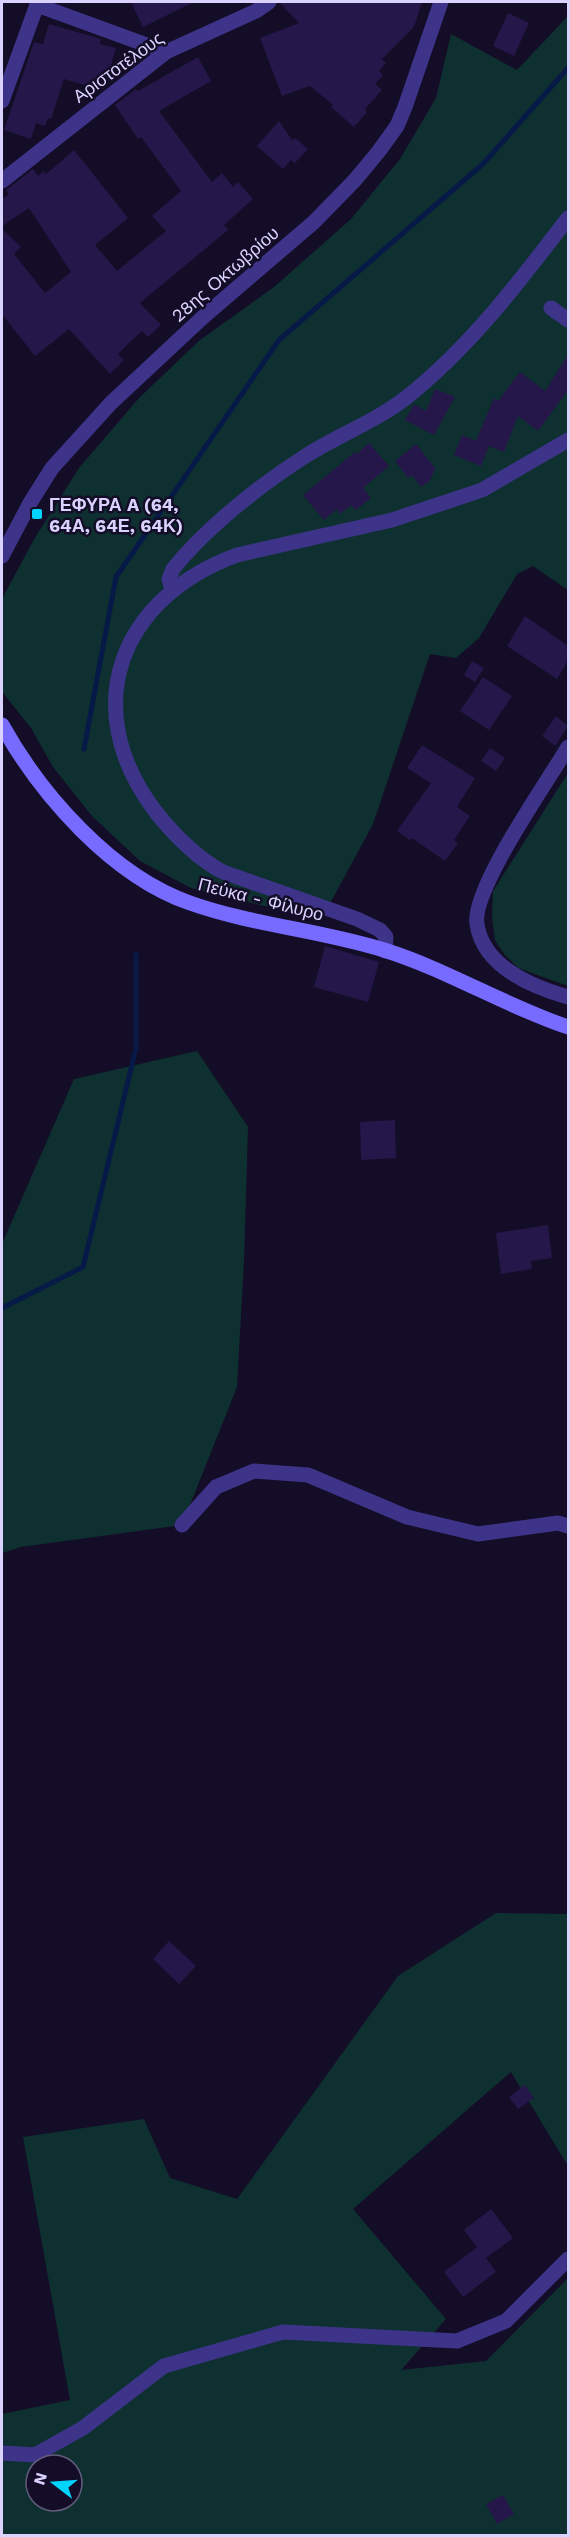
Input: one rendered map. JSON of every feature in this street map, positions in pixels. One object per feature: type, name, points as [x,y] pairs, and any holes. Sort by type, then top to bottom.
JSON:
[{"type":"main road","name":"Πεύκα - Φίλυρο","points":[[2,725],[69,817],[103,851],[140,879],[191,903],[386,951],[426,965],[522,1010],[568,1027]]},
{"type":"street","name":"Αριστοτέλους","points":[[2,181],[166,52],[256,11],[269,2]]},
{"type":"street","name":"28ης Οκτωβρίου","points":[[2,556],[30,503],[52,468],[111,403],[202,318],[315,222],[379,151],[396,126],[405,107],[441,2]]},
{"type":"street","points":[[2,101],[37,3],[166,52]]},
{"type":"street","points":[[172,590],[169,579],[173,569],[240,504],[304,457],[390,409],[449,359],[512,290],[568,218]]},
{"type":"street","points":[[551,308],[568,320]]},
{"type":"street","points":[[386,951],[387,940],[384,933],[365,922],[234,876],[205,861],[173,833],[135,781],[122,749],[115,701],[121,668],[132,639],[153,609],[172,590],[216,563],[237,555],[392,520],[482,489],[568,440]]},
{"type":"street","points":[[568,747],[494,868],[482,894],[476,924],[483,942],[497,960],[518,979],[568,997]]},
{"type":"street","points":[[182,1525],[216,1487],[254,1472],[308,1475],[407,1517],[478,1534],[558,1524],[568,1526]]},
{"type":"street","points":[[2,2453],[35,2455],[83,2428],[164,2366],[283,2332],[457,2341],[506,2321],[568,2259]]},
{"type":"green space","points":[[568,16],[568,590],[533,566],[517,574],[479,638],[456,658],[430,654],[373,824],[321,920],[191,888],[140,861],[92,816],[53,767],[31,728],[3,693],[2,599],[33,541],[79,468],[139,398],[200,340],[274,287],[351,219],[400,159],[436,98],[451,34],[517,70]]},
{"type":"green space","points":[[568,773],[568,986],[518,968],[504,954],[495,940],[492,917],[493,891]]},
{"type":"green space","points":[[197,1051],[248,1127],[237,1387],[182,1525],[21,1547],[2,1553],[2,1244],[74,1079]]},
{"type":"green space","points":[[496,1913],[568,1914],[568,2166],[511,2072],[353,2209],[446,2319],[401,2370],[486,2361],[568,2278],[568,2535],[2,2536],[2,2414],[70,2400],[23,2137],[144,2119],[170,2178],[237,2199],[398,1976]]},
{"type":"building","points":[[131,2],[194,2],[143,27]]},
{"type":"building","points":[[279,2],[422,2],[414,27],[382,59],[386,63],[379,71],[383,75],[375,84],[382,90],[365,109],[367,112],[354,127],[310,86],[282,96],[260,38],[299,23]]},
{"type":"building","points":[[508,13],[529,23],[514,56],[493,46]]},
{"type":"building","points":[[49,24],[101,39],[100,44],[116,48],[104,88],[102,90],[64,79],[51,119],[48,118],[45,126],[36,123],[31,139],[4,130],[34,42],[43,44]]},
{"type":"building","points":[[198,57],[211,81],[159,111],[212,182],[222,173],[233,187],[238,182],[253,199],[224,225],[228,230],[140,303],[161,325],[148,337],[142,331],[129,343],[118,354],[124,360],[110,374],[69,329],[35,356],[2,314],[2,229],[21,247],[14,254],[45,293],[71,272],[29,208],[2,226],[2,199],[9,194],[6,190],[33,169],[38,176],[44,171],[46,174],[74,150],[128,218],[95,245],[117,271],[166,231],[152,216],[181,191],[141,137],[138,139],[115,105],[136,89],[138,91]]},
{"type":"building","points":[[279,121],[292,140],[295,138],[308,149],[295,163],[291,160],[283,169],[257,146]]},
{"type":"building","points":[[568,355],[568,390],[538,431],[518,416],[504,452],[489,446],[481,466],[454,455],[462,435],[476,441],[494,398],[498,401],[520,372],[545,391]]},
{"type":"building","points":[[435,389],[455,397],[434,435],[405,420],[414,404],[426,411]]},
{"type":"building","points":[[369,443],[389,466],[363,488],[371,498],[356,510],[351,505],[340,514],[337,509],[324,520],[303,495]]},
{"type":"building","points":[[416,444],[435,468],[430,481],[421,487],[412,475],[408,478],[395,461]]},
{"type":"building","points":[[525,616],[568,646],[568,660],[557,679],[507,646]]},
{"type":"building","points":[[472,661],[484,668],[475,682],[464,675]]},
{"type":"building","points":[[483,677],[512,696],[489,730],[460,711]]},
{"type":"building","points":[[556,716],[568,726],[555,746],[542,736]]},
{"type":"building","points":[[422,745],[475,778],[457,807],[470,816],[454,840],[458,843],[445,861],[412,838],[410,840],[397,831],[431,783],[407,768]]},
{"type":"building","points":[[490,748],[505,758],[496,771],[481,761]]},
{"type":"building","points":[[325,946],[379,962],[368,1002],[314,987]]},
{"type":"building","points":[[395,1120],[396,1158],[361,1160],[360,1122]]},
{"type":"building","points":[[548,1225],[552,1258],[531,1261],[532,1269],[501,1274],[496,1233]]},
{"type":"building","points":[[169,1941],[196,1966],[179,1984],[153,1959]]},
{"type":"building","points":[[525,2085],[534,2098],[518,2109],[509,2097]]},
{"type":"building","points":[[491,2209],[513,2238],[486,2258],[496,2272],[463,2297],[444,2272],[477,2247],[464,2230]]},
{"type":"building","points":[[503,2495],[514,2514],[497,2524],[486,2504]]},
{"type":"waterway","points":[[84,749],[116,577],[279,340],[483,164],[568,68]]},
{"type":"waterway","points":[[2,1308],[83,1267],[136,1048],[136,954]]},
{"type":"place","name":"ΓΕΦΥΡΑ A (64, 64Α, 64Ε, 64Κ)","points":[[37,514]]}]
